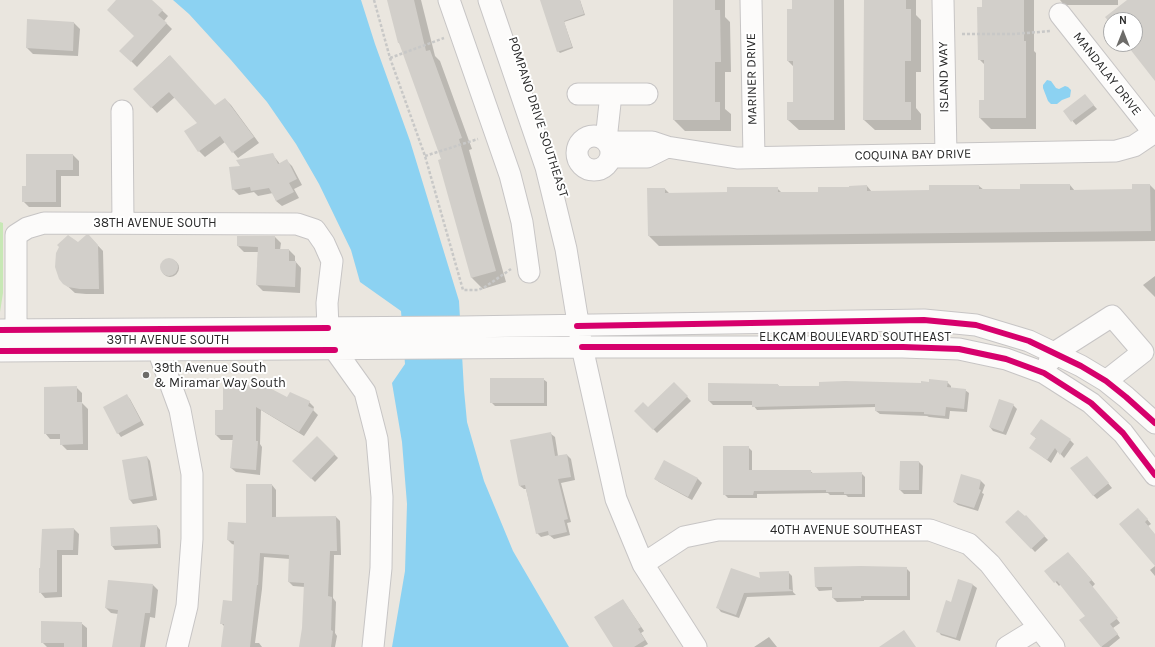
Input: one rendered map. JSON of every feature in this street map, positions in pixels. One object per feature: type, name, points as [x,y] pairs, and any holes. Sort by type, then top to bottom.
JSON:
[{"type":"street","points":[[449,0],[510,175],[522,222],[528,265]]},
{"type":"street","name":"POMPANO DRIVE SOUTHEAST","points":[[489,0],[546,167],[566,249],[582,347],[616,499],[644,564],[696,647]]},
{"type":"street","name":"MARINER DRIVE","points":[[751,0],[754,158]]},
{"type":"street","name":"ISLAND WAY","points":[[943,0],[946,154]]},
{"type":"street","name":"MANDALAY DRIVE","points":[[1066,22],[1155,133]]},
{"type":"street","points":[[578,94],[647,94]]},
{"type":"street","points":[[546,167],[578,157],[583,166],[592,170],[597,170],[606,166],[609,147],[611,94]]},
{"type":"street","points":[[122,110],[123,223]]},
{"type":"street","name":"COQUINA BAY DRIVE","points":[[578,157],[578,146],[585,138],[595,135],[600,136],[609,147],[647,157],[667,147],[737,158],[754,158],[1116,151],[1134,146],[1155,133]]},
{"type":"street","name":"38TH AVENUE SOUTH","points":[[8,330],[16,235],[27,228],[44,223],[298,224],[315,230],[324,243],[332,260],[326,303],[328,328]]},
{"type":"street","points":[[1044,373],[1054,353],[1112,316],[1143,352],[1106,381]]},
{"type":"street","name":"ELKCAM BOULEVARD SOUTHEAST","points":[[399,328],[924,320],[976,325],[1029,341],[1081,366],[1106,381],[1155,423]]},
{"type":"street","points":[[778,322],[780,347]]},
{"type":"street","points":[[328,328],[335,350],[365,392],[377,439],[382,505],[381,568],[373,647]]},
{"type":"street","name":"39TH AVENUE SOUTH","points":[[8,330],[399,328]]},
{"type":"street","points":[[150,330],[180,410],[192,474],[192,547],[187,606],[177,647]]},
{"type":"street","name":"ELKCAM BOULEVARD SOUTHEAST","points":[[399,348],[903,347],[960,349],[1006,358],[1044,373],[1091,403],[1123,433],[1155,475]]},
{"type":"street","name":"39TH AVENUE SOUTH","points":[[0,352],[335,350],[399,348]]},
{"type":"street","name":"40TH AVENUE SOUTHEAST","points":[[644,564],[684,537],[718,530],[930,530],[969,544],[990,564],[1054,647]]},
{"type":"street","points":[[1007,647],[1038,628]]},
{"type":"path","points":[[374,0],[390,58],[426,156],[463,290],[478,290],[486,287],[528,265]]},
{"type":"path","points":[[944,34],[1014,34],[1066,22]]},
{"type":"path","points":[[390,58],[460,32]]},
{"type":"path","points":[[426,156],[496,134]]},
{"type":"green space","points":[[0,222],[3,223],[3,293],[0,312]]},
{"type":"water","points":[[173,0],[361,0],[375,44],[410,141],[459,301],[467,422],[484,481],[513,551],[569,647],[392,647],[405,571],[407,504],[402,442],[392,383],[405,364],[401,311],[360,282],[351,250],[319,184],[296,144],[267,102],[189,14]]},
{"type":"water","points":[[1047,80],[1051,81],[1056,88],[1059,89],[1065,86],[1068,87],[1071,90],[1070,97],[1057,104],[1051,104],[1048,101],[1043,88],[1043,85]]},
{"type":"building","points":[[116,0],[152,0],[163,10],[158,15],[167,23],[131,62],[119,51],[134,36],[107,10]]},
{"type":"building","points":[[387,0],[414,0],[426,51],[430,50],[462,138],[459,139],[496,271],[471,278],[438,160],[441,159],[398,43]]},
{"type":"building","points":[[540,0],[580,0],[584,14],[564,21],[572,47],[557,52]]},
{"type":"building","points":[[673,0],[715,0],[715,10],[720,10],[721,62],[715,62],[715,102],[720,102],[720,120],[673,120]]},
{"type":"building","points":[[792,0],[834,0],[834,120],[787,120],[787,102],[793,102],[793,61],[787,61],[787,9],[792,9]]},
{"type":"building","points":[[864,0],[906,0],[906,9],[911,9],[911,61],[905,61],[905,102],[911,102],[911,120],[863,120]]},
{"type":"building","points":[[982,0],[1024,0],[1024,41],[1026,41],[1026,118],[979,118],[979,100],[984,100],[984,60],[978,60],[977,7],[982,7]]},
{"type":"building","points":[[1127,0],[1155,0],[1155,81],[1132,52],[1143,52],[1143,12],[1111,12]]},
{"type":"building","points":[[27,19],[74,22],[73,51],[26,48]]},
{"type":"building","points":[[170,55],[215,105],[225,98],[254,137],[232,153],[220,136],[198,152],[184,131],[197,123],[169,92],[151,108],[133,89]]},
{"type":"building","points":[[1085,94],[1094,105],[1071,122],[1063,111]]},
{"type":"building","points":[[273,153],[278,164],[287,159],[297,179],[289,183],[294,192],[276,201],[269,188],[251,191],[250,187],[232,190],[229,167],[240,166],[236,160]]},
{"type":"building","points":[[26,154],[73,154],[73,170],[56,170],[56,202],[22,202],[22,186],[26,186]]},
{"type":"building","points":[[1020,184],[1070,184],[1070,190],[1132,189],[1132,184],[1150,184],[1151,231],[648,236],[647,188],[665,188],[665,193],[727,192],[727,187],[778,187],[778,192],[818,192],[818,187],[849,187],[867,185],[867,191],[929,190],[929,185],[979,185],[979,189],[1020,189]]},
{"type":"building","points":[[68,235],[78,242],[86,235],[89,235],[98,245],[99,289],[80,289],[68,287],[59,279],[55,267],[56,253],[59,247],[57,245]]},
{"type":"building","points":[[237,236],[275,236],[275,249],[289,249],[289,261],[296,261],[295,287],[256,285],[258,247],[237,246]]},
{"type":"building","points":[[169,258],[175,261],[178,267],[175,273],[169,276],[163,273],[160,267],[163,261]]},
{"type":"building","points":[[490,378],[544,378],[544,403],[490,403]]},
{"type":"building","points":[[929,379],[948,381],[947,387],[966,389],[964,409],[946,407],[945,416],[924,414],[924,412],[875,411],[875,404],[752,407],[752,401],[708,401],[708,383],[819,386],[819,382],[845,381],[921,383],[921,381],[929,382]]},
{"type":"building","points":[[674,382],[688,396],[653,430],[634,411],[643,402],[648,407]]},
{"type":"building","points":[[223,385],[264,385],[287,397],[290,392],[310,401],[308,406],[314,409],[299,432],[256,407],[256,441],[258,441],[256,470],[230,468],[233,435],[215,435],[215,410],[223,410]]},
{"type":"building","points":[[77,386],[77,402],[82,402],[83,444],[60,445],[60,434],[44,434],[44,387]]},
{"type":"building","points":[[127,394],[141,421],[117,434],[103,407]]},
{"type":"building","points":[[999,399],[1014,404],[1003,432],[989,427]]},
{"type":"building","points":[[1041,419],[1071,439],[1060,455],[1055,448],[1047,460],[1029,448],[1036,438],[1030,434]]},
{"type":"building","points":[[551,432],[555,456],[567,454],[571,477],[558,479],[568,519],[564,520],[567,532],[549,536],[548,531],[536,534],[525,485],[519,486],[510,440]]},
{"type":"building","points":[[317,436],[335,454],[311,479],[292,461]]},
{"type":"building","points":[[723,446],[749,446],[749,470],[811,470],[811,473],[862,472],[862,494],[826,492],[826,490],[754,491],[753,495],[723,495]]},
{"type":"building","points":[[147,456],[153,496],[129,500],[122,460]]},
{"type":"building","points":[[1087,456],[1109,483],[1093,496],[1070,468]]},
{"type":"building","points":[[664,460],[698,478],[688,497],[654,479]]},
{"type":"building","points":[[900,461],[919,461],[919,490],[899,490]]},
{"type":"building","points":[[961,474],[981,480],[979,489],[981,490],[974,508],[953,502]]},
{"type":"building","points":[[246,484],[272,484],[272,517],[336,516],[337,551],[330,551],[328,596],[332,597],[331,630],[333,631],[331,647],[299,647],[302,628],[304,583],[288,582],[289,555],[260,553],[258,585],[250,647],[221,647],[224,624],[220,624],[223,600],[232,601],[234,541],[227,540],[228,522],[246,523]]},
{"type":"building","points":[[1138,508],[1148,519],[1145,522],[1155,534],[1155,566],[1119,524]]},
{"type":"building","points":[[1018,510],[1025,516],[1026,515],[1045,536],[1031,549],[1005,522]]},
{"type":"building","points":[[157,525],[158,544],[111,546],[110,527]]},
{"type":"building","points":[[74,528],[73,550],[57,550],[57,592],[39,593],[42,529]]},
{"type":"building","points":[[1068,552],[1092,580],[1089,582],[1118,618],[1110,624],[1118,634],[1101,647],[1079,620],[1085,616],[1057,581],[1054,583],[1044,571]]},
{"type":"building","points":[[814,567],[907,567],[907,596],[861,596],[861,598],[832,598],[832,587],[815,587]]},
{"type":"building","points":[[731,568],[760,578],[759,572],[789,571],[789,589],[794,591],[744,593],[736,615],[716,608]]},
{"type":"building","points":[[958,579],[973,584],[956,638],[936,632],[946,600],[951,602]]},
{"type":"building","points":[[108,580],[153,584],[150,613],[145,613],[140,647],[112,647],[118,610],[105,608]]},
{"type":"building","points":[[623,599],[641,627],[638,629],[645,640],[634,647],[613,647],[594,617]]},
{"type":"building","points":[[41,621],[82,622],[82,647],[64,647],[64,643],[41,643]]},
{"type":"building","points":[[904,630],[916,647],[879,647]]},
{"type":"cycle path","points":[[577,326],[924,320],[976,325],[1029,341],[1081,366],[1106,381],[1155,423]]},
{"type":"cycle path","points":[[0,330],[328,328]]},
{"type":"cycle path","points":[[582,347],[903,347],[959,349],[1006,359],[1044,373],[1091,403],[1123,433],[1155,475]]},
{"type":"cycle path","points":[[0,351],[335,350]]},
{"type":"place","name":"39th Avenue South & Miramar Way South","points":[[146,375]]}]
